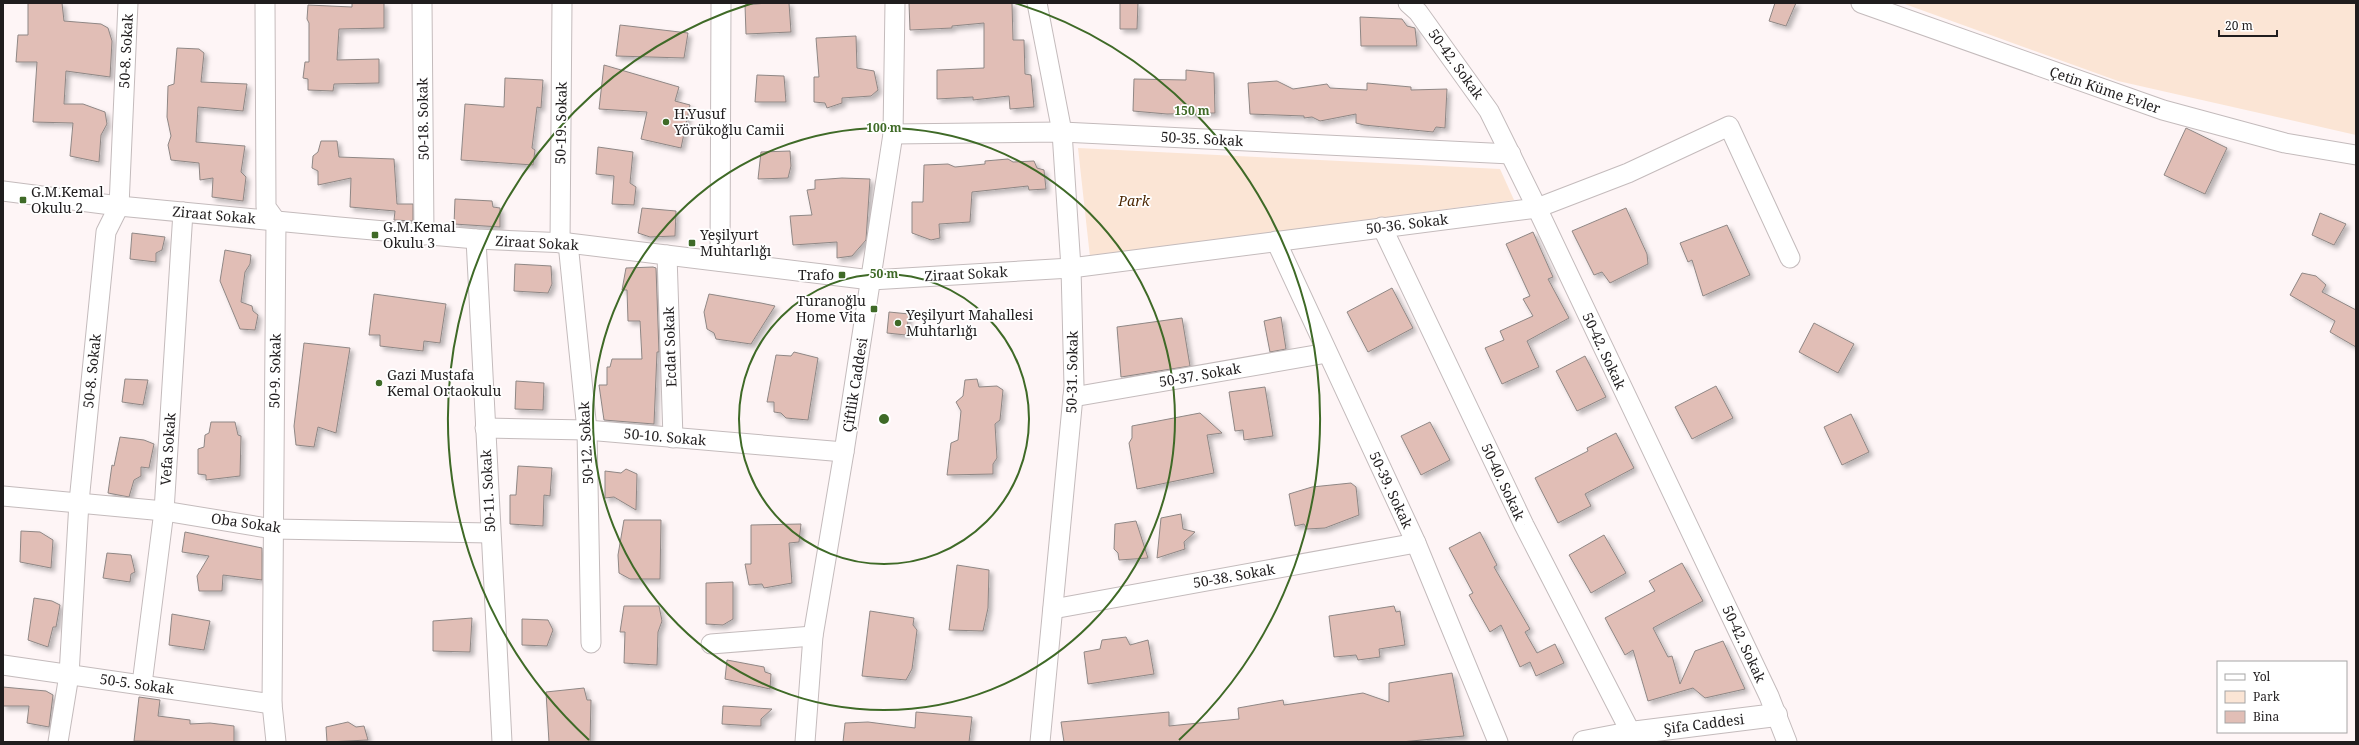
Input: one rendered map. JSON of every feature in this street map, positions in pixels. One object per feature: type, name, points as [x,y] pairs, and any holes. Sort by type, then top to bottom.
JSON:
[{"type":"street","name":"50-8. Sokak","points":[[58,742],[69,675],[80,502],[106,232],[119,206],[128,3]]},
{"type":"street","points":[[265,3],[266,207],[276,221]]},
{"type":"street","name":"50-18. Sokak","points":[[422,3],[424,235]]},
{"type":"street","name":"50-19. Sokak","points":[[562,3],[564,243]]},
{"type":"street","points":[[720,261],[721,3]]},
{"type":"street","name":"Çiftlik Caddesi","points":[[805,742],[813,636],[844,452],[893,134],[895,3]]},
{"type":"street","name":"50-31. Sokak","points":[[1036,3],[1062,132],[1071,268],[1073,397],[1040,742]]},
{"type":"street","name":"50-42. Sokak","points":[[1408,3],[1418,12],[1489,111],[1511,154],[1776,715],[1786,742]]},
{"type":"street","name":"Çetin Küme Evler","points":[[1861,3],[2163,110],[2285,143],[2356,155]]},
{"type":"street","name":"50-36. Sokak","points":[[1071,268],[1537,208],[1628,173],[1729,126],[1790,258]]},
{"type":"street","name":"50-35. Sokak","points":[[893,134],[1062,132],[1511,154]]},
{"type":"street","name":"Ziraat Sokak","points":[[3,191],[119,206],[424,235],[564,243],[871,280],[1071,268]]},
{"type":"street","name":"Vefa Sokak","points":[[142,684],[164,511],[183,212]]},
{"type":"street","name":"50-9. Sokak","points":[[276,221],[272,704],[276,742]]},
{"type":"street","name":"50-40. Sokak","points":[[1382,227],[1524,524],[1631,732]]},
{"type":"street","name":"50-11. Sokak","points":[[476,239],[502,742]]},
{"type":"street","name":"50-39. Sokak","points":[[1276,241],[1416,543],[1498,742]]},
{"type":"street","name":"50-12. Sokak","points":[[564,243],[587,430],[591,643]]},
{"type":"street","name":"Ecdat Sokak","points":[[667,255],[673,438]]},
{"type":"street","name":"50-37. Sokak","points":[[1073,397],[1328,354]]},
{"type":"street","name":"50-10. Sokak","points":[[485,428],[587,430],[844,452]]},
{"type":"street","name":"Oba Sokak","points":[[3,496],[164,511],[273,528],[490,533]]},
{"type":"street","name":"50-38. Sokak","points":[[1053,610],[1416,543]]},
{"type":"street","points":[[711,644],[813,636]]},
{"type":"street","name":"50-5. Sokak","points":[[3,665],[272,704]]},
{"type":"street","name":"Şifa Caddesi","points":[[1584,742],[1631,732],[1776,715]]},
{"type":"green space","points":[[1902,3],[2356,3],[2356,135],[2118,81]]},
{"type":"green space","name":"Park","points":[[1078,148],[1500,169],[1514,200],[1090,257]]},
{"type":"building","points":[[28,3],[62,3],[64,21],[101,24],[108,28],[112,41],[110,77],[66,71],[64,104],[83,104],[105,112],[107,124],[101,135],[99,162],[70,156],[73,123],[33,122],[37,62],[16,62],[18,35],[28,35]]},
{"type":"building","points":[[352,3],[384,3],[384,28],[339,29],[337,60],[379,59],[379,83],[334,84],[333,91],[308,90],[308,79],[303,78],[305,62],[309,62],[309,23],[307,19],[308,5],[352,7]]},
{"type":"building","points":[[789,3],[791,32],[746,34],[745,5]]},
{"type":"building","points":[[909,3],[1012,3],[1013,40],[1024,40],[1025,74],[1031,75],[1034,107],[1010,109],[1009,96],[973,100],[973,97],[937,99],[937,70],[984,68],[984,23],[952,26],[952,28],[910,30]]},
{"type":"building","points":[[1120,3],[1138,3],[1137,29],[1120,29]]},
{"type":"building","points":[[1775,3],[1796,3],[1786,26],[1769,21]]},
{"type":"building","points":[[1360,17],[1402,19],[1407,26],[1415,28],[1417,46],[1361,46]]},
{"type":"building","points":[[620,25],[688,33],[684,58],[616,56]]},
{"type":"building","points":[[856,36],[857,68],[874,71],[878,90],[871,96],[842,98],[842,103],[827,108],[825,103],[814,102],[814,77],[819,77],[816,38]]},
{"type":"building","points":[[177,48],[199,49],[204,53],[201,82],[247,84],[243,111],[198,107],[196,142],[245,146],[241,172],[246,177],[243,201],[212,197],[213,178],[200,180],[199,163],[171,160],[168,145],[171,136],[167,117],[168,86],[174,84]]},
{"type":"building","points":[[604,65],[679,87],[675,101],[690,105],[681,148],[641,139],[647,112],[599,109]]},
{"type":"building","points":[[1186,70],[1214,73],[1215,113],[1167,114],[1133,111],[1134,79],[1186,80]]},
{"type":"building","points":[[757,75],[784,76],[786,102],[755,102]]},
{"type":"building","points":[[505,78],[543,80],[541,108],[537,107],[532,148],[535,150],[533,165],[461,160],[465,104],[504,107]]},
{"type":"building","points":[[1277,81],[1293,89],[1327,84],[1330,88],[1367,90],[1367,83],[1411,87],[1411,90],[1447,89],[1445,128],[1436,127],[1433,132],[1364,125],[1356,123],[1356,114],[1320,121],[1312,117],[1304,118],[1304,116],[1250,114],[1248,83]]},
{"type":"building","points":[[2186,128],[2227,148],[2205,194],[2164,175]]},
{"type":"building","points":[[321,141],[337,141],[339,157],[394,159],[397,204],[413,204],[413,221],[394,220],[395,211],[350,207],[351,178],[318,185],[318,171],[312,168],[313,156],[318,152]]},
{"type":"building","points":[[598,147],[633,152],[630,183],[636,187],[634,205],[612,204],[614,176],[596,174]]},
{"type":"building","points":[[790,151],[791,166],[788,178],[758,179],[761,152]]},
{"type":"building","points":[[1008,159],[1013,162],[1034,161],[1037,168],[1044,170],[1046,189],[1029,190],[1028,186],[972,192],[970,222],[939,224],[940,238],[931,240],[912,233],[912,202],[923,202],[924,165],[948,164],[955,167],[985,164],[985,161]]},
{"type":"building","points":[[842,178],[870,179],[866,240],[852,256],[837,258],[837,242],[793,245],[790,216],[812,215],[807,190],[815,189],[815,180]]},
{"type":"building","points":[[455,199],[492,201],[493,207],[500,208],[500,227],[454,224]]},
{"type":"building","points":[[642,208],[676,211],[675,236],[650,237],[638,233]]},
{"type":"building","points":[[1626,208],[1647,254],[1648,264],[1610,283],[1602,272],[1594,275],[1572,231]]},
{"type":"building","points":[[2320,213],[2346,224],[2334,245],[2312,235]]},
{"type":"building","points":[[1727,225],[1750,275],[1703,296],[1692,260],[1688,262],[1680,243]]},
{"type":"building","points":[[1533,232],[1553,277],[1548,279],[1569,318],[1527,341],[1539,367],[1502,384],[1485,348],[1504,340],[1500,331],[1533,316],[1523,299],[1530,296],[1506,244]]},
{"type":"building","points":[[132,233],[165,237],[162,250],[156,253],[156,262],[130,259]]},
{"type":"building","points":[[225,250],[251,255],[250,264],[245,272],[241,302],[252,306],[253,311],[258,315],[255,330],[240,329],[220,281]]},
{"type":"building","points":[[515,264],[551,266],[552,284],[548,293],[514,291]]},
{"type":"building","points":[[626,268],[656,268],[659,352],[657,352],[654,424],[604,420],[599,385],[607,385],[607,367],[610,367],[612,359],[642,359],[640,321],[628,321],[627,290],[622,290]]},
{"type":"building","points":[[2302,273],[2316,276],[2326,285],[2322,292],[2356,310],[2356,347],[2330,332],[2335,321],[2290,295]]},
{"type":"building","points":[[1392,288],[1413,328],[1368,352],[1347,312]]},
{"type":"building","points":[[374,294],[446,304],[440,343],[424,341],[423,351],[380,346],[380,335],[369,335]]},
{"type":"building","points":[[709,294],[775,306],[751,344],[716,339],[714,333],[707,329],[704,312]]},
{"type":"building","name":"Yeşilyurt Mahallesi Muhtarlığı","points":[[889,312],[909,314],[906,335],[887,333]]},
{"type":"building","points":[[1281,317],[1286,349],[1270,352],[1264,321]]},
{"type":"building","points":[[1182,318],[1190,366],[1121,377],[1117,327]]},
{"type":"building","points":[[1814,323],[1854,344],[1838,373],[1799,352]]},
{"type":"building","points":[[304,343],[350,348],[336,433],[318,427],[314,447],[296,445],[294,426]]},
{"type":"building","points":[[794,352],[818,358],[808,420],[786,418],[781,413],[774,412],[774,402],[767,402],[776,355],[791,356]]},
{"type":"building","points":[[1585,356],[1606,397],[1577,411],[1556,371]]},
{"type":"building","points":[[125,379],[148,380],[143,405],[122,402]]},
{"type":"building","points":[[977,379],[979,387],[997,386],[1003,390],[1000,420],[995,424],[997,458],[993,464],[993,474],[947,475],[951,443],[958,440],[961,411],[956,402],[963,396],[965,380]]},
{"type":"building","points":[[516,381],[544,383],[543,410],[515,409]]},
{"type":"building","points":[[1716,386],[1733,418],[1692,439],[1675,407]]},
{"type":"building","points":[[1265,387],[1273,436],[1244,440],[1243,430],[1235,431],[1229,392]]},
{"type":"building","points":[[1200,413],[1222,433],[1207,435],[1214,473],[1137,489],[1129,443],[1132,438],[1132,426]]},
{"type":"building","points":[[1851,414],[1869,452],[1842,465],[1824,427]]},
{"type":"building","points":[[211,422],[235,422],[238,435],[241,436],[240,476],[206,480],[206,475],[198,474],[198,449],[204,447],[205,435],[209,433]]},
{"type":"building","points":[[1430,422],[1450,460],[1421,475],[1401,436]]},
{"type":"building","points":[[1616,433],[1634,468],[1585,494],[1591,506],[1558,523],[1535,478],[1588,451],[1587,448]]},
{"type":"building","points":[[120,437],[144,440],[154,444],[149,468],[141,467],[141,476],[134,480],[129,497],[108,493],[112,465],[114,466]]},
{"type":"building","points":[[518,466],[552,468],[550,496],[544,495],[543,526],[510,524],[510,495],[516,495]]},
{"type":"building","points":[[626,469],[637,474],[636,510],[614,497],[605,498],[605,471],[621,473]]},
{"type":"building","points":[[1351,483],[1356,487],[1359,515],[1325,528],[1307,529],[1304,524],[1295,526],[1289,494],[1312,487]]},
{"type":"building","points":[[1181,514],[1183,529],[1195,532],[1184,542],[1185,549],[1157,558],[1161,518]]},
{"type":"building","points":[[624,520],[661,520],[660,579],[630,579],[619,573],[618,555]]},
{"type":"building","points":[[1136,521],[1148,558],[1119,560],[1118,553],[1114,549],[1115,524]]},
{"type":"building","points":[[801,524],[799,542],[789,543],[792,583],[764,588],[762,584],[749,585],[745,564],[751,564],[751,525]]},
{"type":"building","points":[[21,531],[40,532],[53,540],[51,568],[20,562]]},
{"type":"building","points":[[185,532],[262,548],[262,580],[223,575],[222,591],[199,591],[197,576],[209,556],[182,552]]},
{"type":"building","points":[[1480,532],[1497,565],[1494,567],[1530,629],[1525,632],[1537,653],[1555,644],[1564,663],[1536,676],[1530,662],[1520,667],[1501,625],[1490,632],[1469,595],[1473,593],[1449,548]]},
{"type":"building","points":[[1604,535],[1626,573],[1591,593],[1569,555]]},
{"type":"building","points":[[107,553],[131,555],[135,572],[131,574],[130,582],[103,578]]},
{"type":"building","points":[[1682,563],[1703,601],[1653,628],[1668,657],[1672,656],[1680,684],[1695,651],[1723,641],[1745,689],[1705,698],[1693,688],[1648,701],[1633,650],[1625,655],[1605,618],[1655,591],[1649,581]]},
{"type":"building","points":[[957,565],[989,570],[988,608],[983,631],[949,630]]},
{"type":"building","points":[[733,582],[733,619],[723,625],[706,624],[706,583]]},
{"type":"building","points":[[34,598],[52,601],[60,605],[56,627],[53,627],[48,647],[28,640]]},
{"type":"building","points":[[624,606],[659,606],[662,621],[658,632],[657,665],[624,663],[625,632],[620,632]]},
{"type":"building","points":[[1394,606],[1396,612],[1400,611],[1405,645],[1379,649],[1380,657],[1358,660],[1356,655],[1334,657],[1329,616]]},
{"type":"building","points":[[870,611],[914,618],[913,625],[917,630],[912,669],[906,680],[862,676]]},
{"type":"building","points":[[172,614],[210,621],[204,650],[169,645]]},
{"type":"building","points":[[472,618],[470,652],[433,651],[433,621]]},
{"type":"building","points":[[522,619],[548,620],[553,630],[547,646],[522,645]]},
{"type":"building","points":[[1126,637],[1130,645],[1148,640],[1154,674],[1088,684],[1084,652],[1100,649],[1102,640]]},
{"type":"building","points":[[727,660],[764,667],[765,672],[771,674],[770,689],[725,679]]},
{"type":"building","points":[[1452,673],[1464,736],[1401,742],[1064,742],[1061,722],[1169,712],[1169,726],[1239,719],[1238,708],[1283,700],[1284,705],[1363,693],[1389,702],[1389,683]]},
{"type":"building","points":[[3,687],[46,691],[53,695],[49,727],[27,723],[29,706],[3,706]]},
{"type":"building","points":[[584,688],[587,700],[591,700],[590,742],[549,742],[546,692]]},
{"type":"building","points":[[139,697],[160,700],[158,716],[190,720],[190,724],[210,723],[234,726],[234,742],[134,741]]},
{"type":"building","points":[[723,706],[772,709],[761,719],[761,726],[754,726],[722,724]]},
{"type":"building","points":[[916,712],[972,717],[969,742],[843,742],[845,723],[868,722],[915,728]]},
{"type":"building","points":[[348,722],[356,727],[364,726],[368,740],[327,742],[326,727]]},
{"type":"place","name":"H.Yusuf Yörükoğlu Camii","points":[[666,122]]},
{"type":"place","name":"G.M.Kemal Okulu 2","points":[[23,200]]},
{"type":"place","name":"G.M.Kemal Okulu 3","points":[[375,235]]},
{"type":"place","name":"Yeşilyurt Muhtarlığı","points":[[692,243]]},
{"type":"place","name":"Trafo","points":[[842,275]]},
{"type":"place","name":"Turanoğlu Home Vita","points":[[874,309]]},
{"type":"place","name":"Yeşilyurt Mahallesi Muhtarlığı","points":[[898,323]]},
{"type":"place","name":"Gazi Mustafa Kemal Ortaokulu","points":[[379,383]]}]
